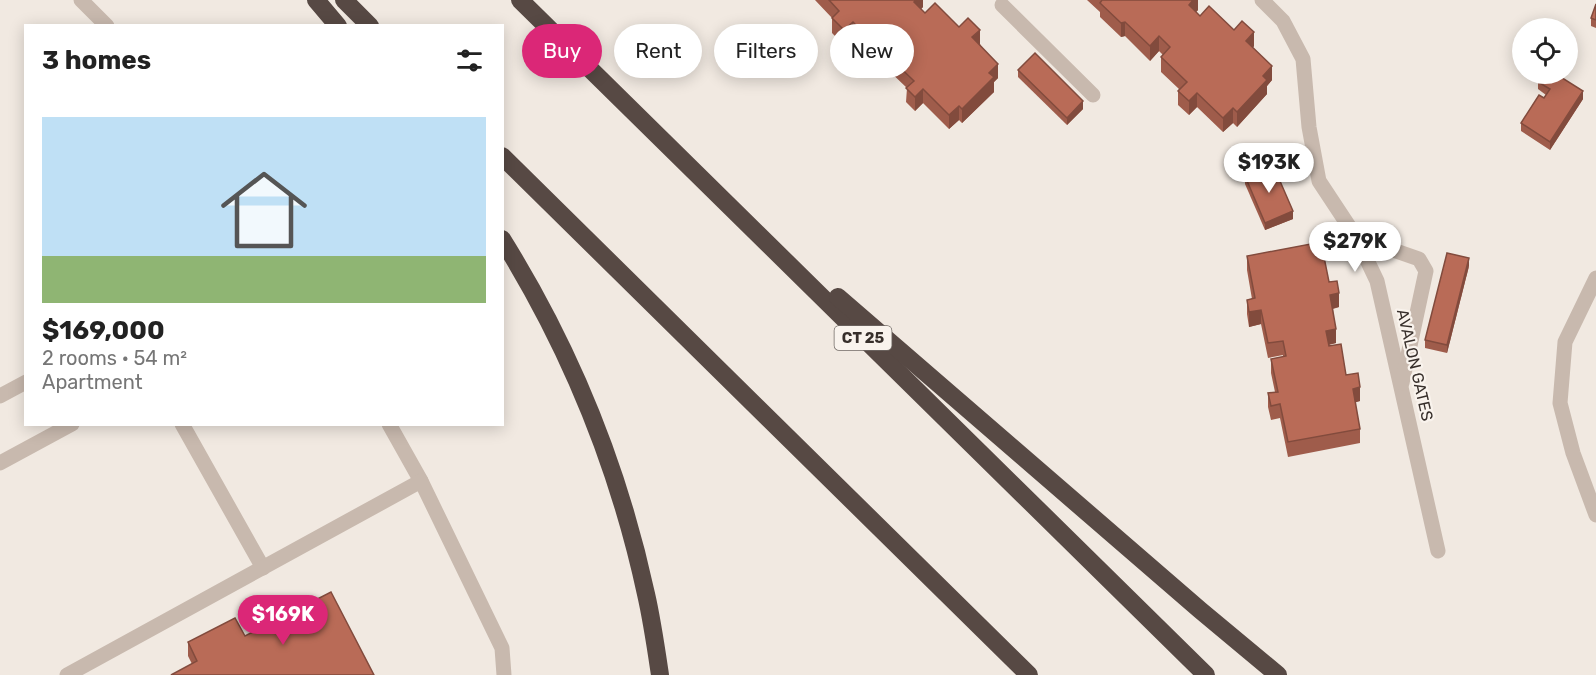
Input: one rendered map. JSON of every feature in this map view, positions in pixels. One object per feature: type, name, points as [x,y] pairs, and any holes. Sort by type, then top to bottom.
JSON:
[{"type":"highway","points":[[316,0],[336,24]]},
{"type":"highway","points":[[344,0],[367,24]]},
{"type":"highway","name":"CT 25","points":[[520,0],[1206,675]]},
{"type":"highway","points":[[504,158],[1029,675]]},
{"type":"highway","points":[[710,186],[1182,595],[1278,675]]},
{"type":"highway","points":[[504,242],[525,277],[567,358],[602,441],[647,596],[660,675]]},
{"type":"street","points":[[81,0],[105,24]]},
{"type":"street","name":"AVALON GATES","points":[[1262,0],[1283,21],[1303,59],[1309,127],[1319,181],[1356,237],[1377,281],[1438,551]]},
{"type":"street","points":[[1001,2],[1093,95]]},
{"type":"street","points":[[1356,237],[1419,259],[1426,272],[1401,387]]},
{"type":"street","points":[[1596,278],[1565,342],[1560,403],[1573,453],[1596,515]]},
{"type":"street","points":[[0,396],[24,383]]},
{"type":"street","points":[[0,463],[68,426]]},
{"type":"street","points":[[183,426],[263,568]]},
{"type":"street","points":[[390,426],[421,481],[502,648],[504,675]]},
{"type":"street","points":[[67,675],[421,481]]},
{"type":"building","points":[[829,0],[916,0],[914,2],[925,13],[935,3],[959,27],[968,18],[980,30],[972,37],[998,64],[989,73],[994,77],[962,109],[959,106],[949,115],[923,89],[915,97],[906,88],[914,81],[911,78],[914,78],[914,24],[855,24],[853,22],[838,24],[832,18],[839,11]]},
{"type":"building","points":[[1102,0],[1193,0],[1189,5],[1200,16],[1209,6],[1234,30],[1242,21],[1254,32],[1246,41],[1272,66],[1263,76],[1267,80],[1237,112],[1233,108],[1223,118],[1197,93],[1189,101],[1178,91],[1187,82],[1161,57],[1170,47],[1159,36],[1150,46],[1125,22],[1121,23],[1100,3]]},
{"type":"building","points":[[1596,4],[1596,20],[1591,18]]},
{"type":"building","points":[[1035,53],[1083,101],[1067,118],[1018,70]]},
{"type":"building","points":[[1541,84],[1572,84],[1583,91],[1550,142],[1521,123],[1539,95],[1544,98],[1550,89]]},
{"type":"building","points":[[1273,165],[1293,211],[1265,223],[1245,176]]},
{"type":"building","points":[[1321,242],[1329,282],[1337,281],[1339,293],[1330,295],[1336,329],[1326,331],[1329,346],[1341,344],[1346,375],[1358,373],[1360,387],[1353,389],[1360,429],[1288,442],[1280,404],[1271,406],[1268,393],[1278,392],[1271,359],[1286,356],[1283,341],[1268,343],[1261,310],[1249,312],[1247,300],[1255,298],[1247,256]]},
{"type":"building","points":[[1447,253],[1469,258],[1447,345],[1425,340]]},
{"type":"building","points":[[331,592],[374,675],[171,675],[197,661],[188,642],[235,618],[245,636]]}]
